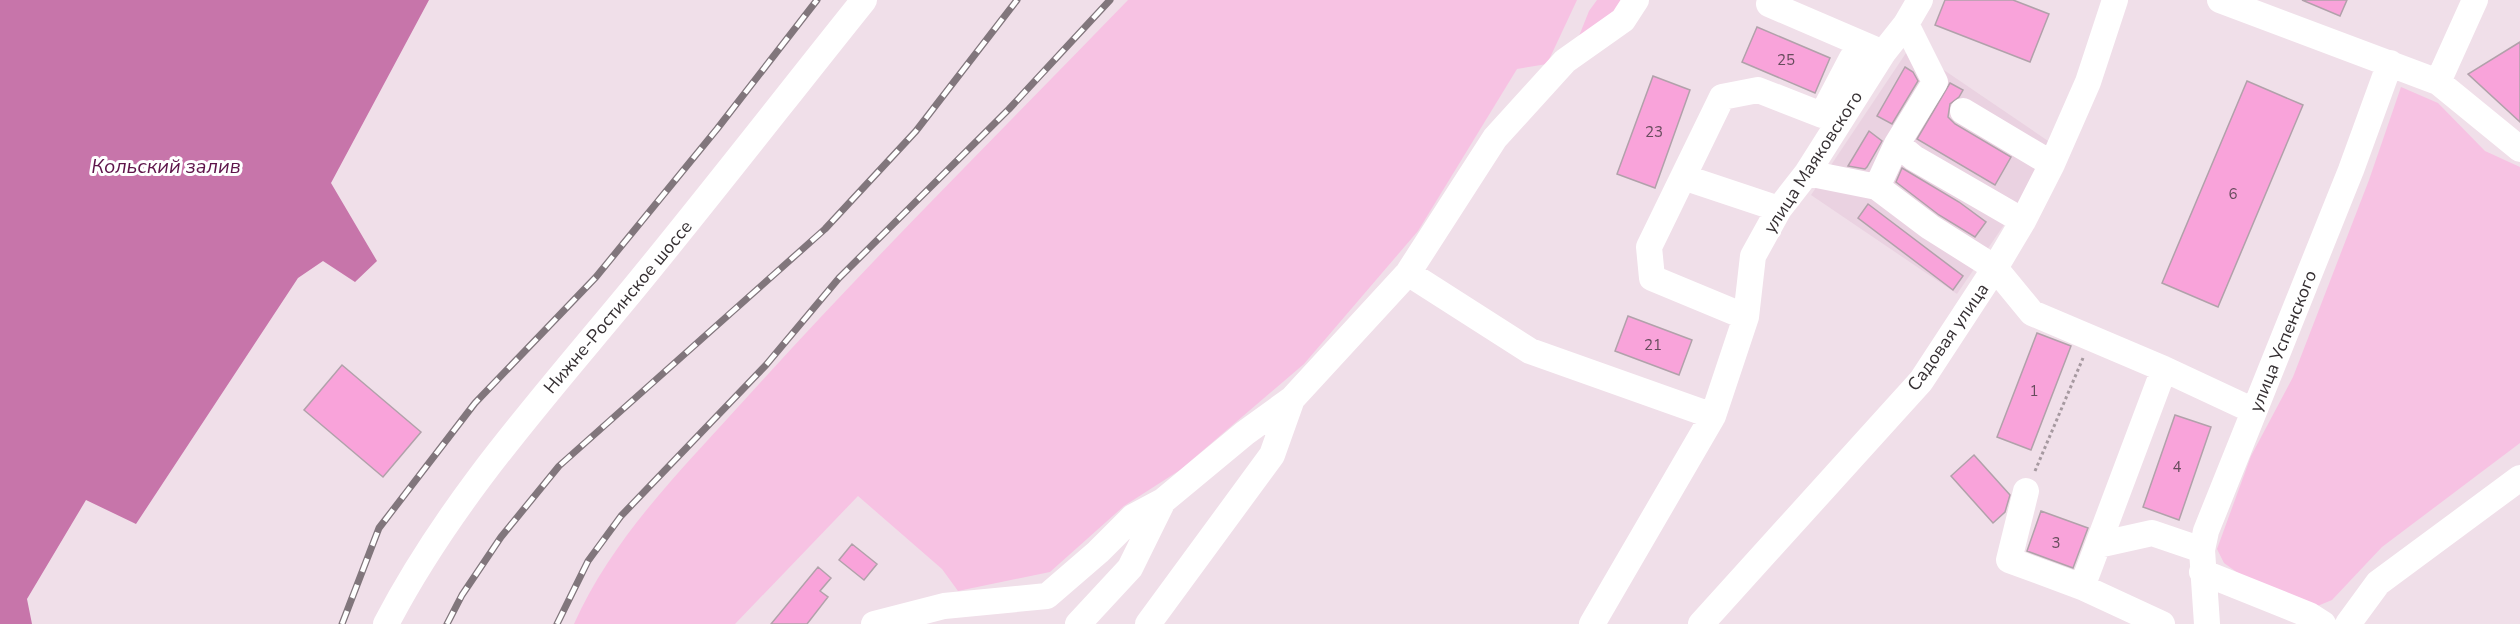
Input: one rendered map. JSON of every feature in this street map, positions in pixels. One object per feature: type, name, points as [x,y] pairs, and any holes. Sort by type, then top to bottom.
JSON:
[{"type":"street","name":"Нижне-Ростинское шоссе","points":[[386,624],[410,578],[477,479],[674,240],[864,0]]},
{"type":"street","points":[[874,624],[944,606],[1047,596],[1098,552],[1133,517],[1162,501],[1245,433],[1292,399],[1408,273],[1495,138],[1565,61],[1623,20],[1636,0]]},
{"type":"street","name":"улица Маяковского","points":[[1592,624],[1713,416],[1746,317],[1754,256],[1779,209],[1807,173],[1883,53],[1906,24],[1920,0]]},
{"type":"street","name":"Садовая улица","points":[[1701,624],[1921,381],[2023,221],[2052,164],[2088,82],[2115,0]]},
{"type":"street","points":[[2220,0],[2276,10],[2390,63],[2438,82],[2520,149]]},
{"type":"street","points":[[2438,82],[2475,0]]},
{"type":"street","points":[[1769,4],[1883,53]]},
{"type":"street","points":[[1877,187],[1897,144],[1935,82],[1906,24]]},
{"type":"street","points":[[1746,317],[1652,278],[1649,247],[1722,97],[1758,90],[1822,115],[1852,58],[1883,53]]},
{"type":"street","name":"улица Успенского","points":[[2207,624],[2202,561],[2206,531],[2351,170],[2390,63]]},
{"type":"street","points":[[1963,111],[2052,164]]},
{"type":"street","points":[[1897,144],[1914,158],[2023,221]]},
{"type":"street","points":[[1807,173],[1877,187],[1930,227],[1995,268],[2032,313],[2164,369],[2254,411]]},
{"type":"street","points":[[1683,177],[1779,209]]},
{"type":"street","points":[[1408,273],[1530,351],[1713,416]]},
{"type":"street","points":[[2082,587],[2164,369]]},
{"type":"street","points":[[1148,624],[1272,455],[1292,399]]},
{"type":"street","points":[[2348,624],[2378,583],[2520,478]]},
{"type":"street","points":[[2025,491],[2009,560],[2082,587],[2162,624]]},
{"type":"street","points":[[1078,624],[1130,568],[1162,501]]},
{"type":"street","points":[[2098,544],[2152,533],[2323,624]]},
{"type":"path","points":[[2025,491],[2092,338]]},
{"type":"shaded area","points":[[1128,0],[1577,0],[1547,64],[1517,69],[1418,231],[1304,364],[1180,470],[1124,506],[1050,572],[958,591],[942,569],[858,496],[735,624],[574,624],[609,561],[676,475],[842,295]]},
{"type":"shaded area","points":[[1597,0],[1628,0],[1621,10],[1579,36],[1589,11]]},
{"type":"shaded area","points":[[1910,47],[2057,147],[1957,294],[1811,195]]},
{"type":"shaded area","points":[[2401,87],[2438,103],[2485,151],[2520,167],[2520,443],[2382,547],[2332,600],[2315,607],[2238,573],[2224,563],[2217,549],[2251,456],[2293,377],[2369,180]]},
{"type":"water","name":"Кольский залив","points":[[0,0],[429,0],[331,183],[377,261],[355,282],[323,261],[298,278],[136,524],[86,500],[27,599],[32,624],[0,624]]},
{"type":"building","points":[[1945,0],[2013,0],[2049,14],[2030,62],[1935,25]]},
{"type":"building","points":[[2302,0],[2347,0],[2340,16]]},
{"type":"building","points":[[1757,27],[1830,58],[1815,93],[1742,62]]},
{"type":"building","points":[[2520,42],[2520,122],[2468,74]]},
{"type":"building","points":[[1905,67],[1913,72],[1918,81],[1892,124],[1877,116]]},
{"type":"building","points":[[1653,76],[1690,90],[1655,188],[1617,174]]},
{"type":"building","points":[[2247,81],[2303,105],[2218,307],[2162,283]]},
{"type":"building","points":[[1950,83],[1963,90],[1959,97],[1950,104],[1948,117],[1955,124],[2011,157],[1995,185],[1917,139]]},
{"type":"building","points":[[1869,131],[1882,141],[1867,167],[1865,169],[1848,166]]},
{"type":"building","points":[[1902,168],[1959,202],[1986,222],[1975,237],[1939,215],[1896,182]]},
{"type":"building","points":[[1868,204],[1963,276],[1953,290],[1858,218]]},
{"type":"building","points":[[1628,316],[1692,340],[1679,375],[1615,351]]},
{"type":"building","points":[[2037,333],[2071,346],[2031,450],[1997,437]]},
{"type":"building","points":[[342,365],[421,432],[383,477],[304,410]]},
{"type":"building","points":[[2175,415],[2211,427],[2179,520],[2143,507]]},
{"type":"building","points":[[1974,455],[2010,495],[2005,512],[1993,523],[1951,476]]},
{"type":"building","points":[[2041,511],[2088,528],[2073,568],[2027,551]]},
{"type":"building","points":[[852,544],[877,564],[864,580],[839,560]]},
{"type":"building","points":[[818,567],[831,578],[820,591],[828,597],[807,624],[771,624]]},
{"type":"railway","points":[[342,624],[379,528],[475,403],[596,277],[717,129],[817,0]]},
{"type":"railway","points":[[447,624],[462,595],[501,537],[559,466],[825,229],[916,131],[1017,0]]},
{"type":"railway","points":[[557,624],[588,561],[621,516],[766,365],[839,278],[1009,109],[1110,0]]}]
